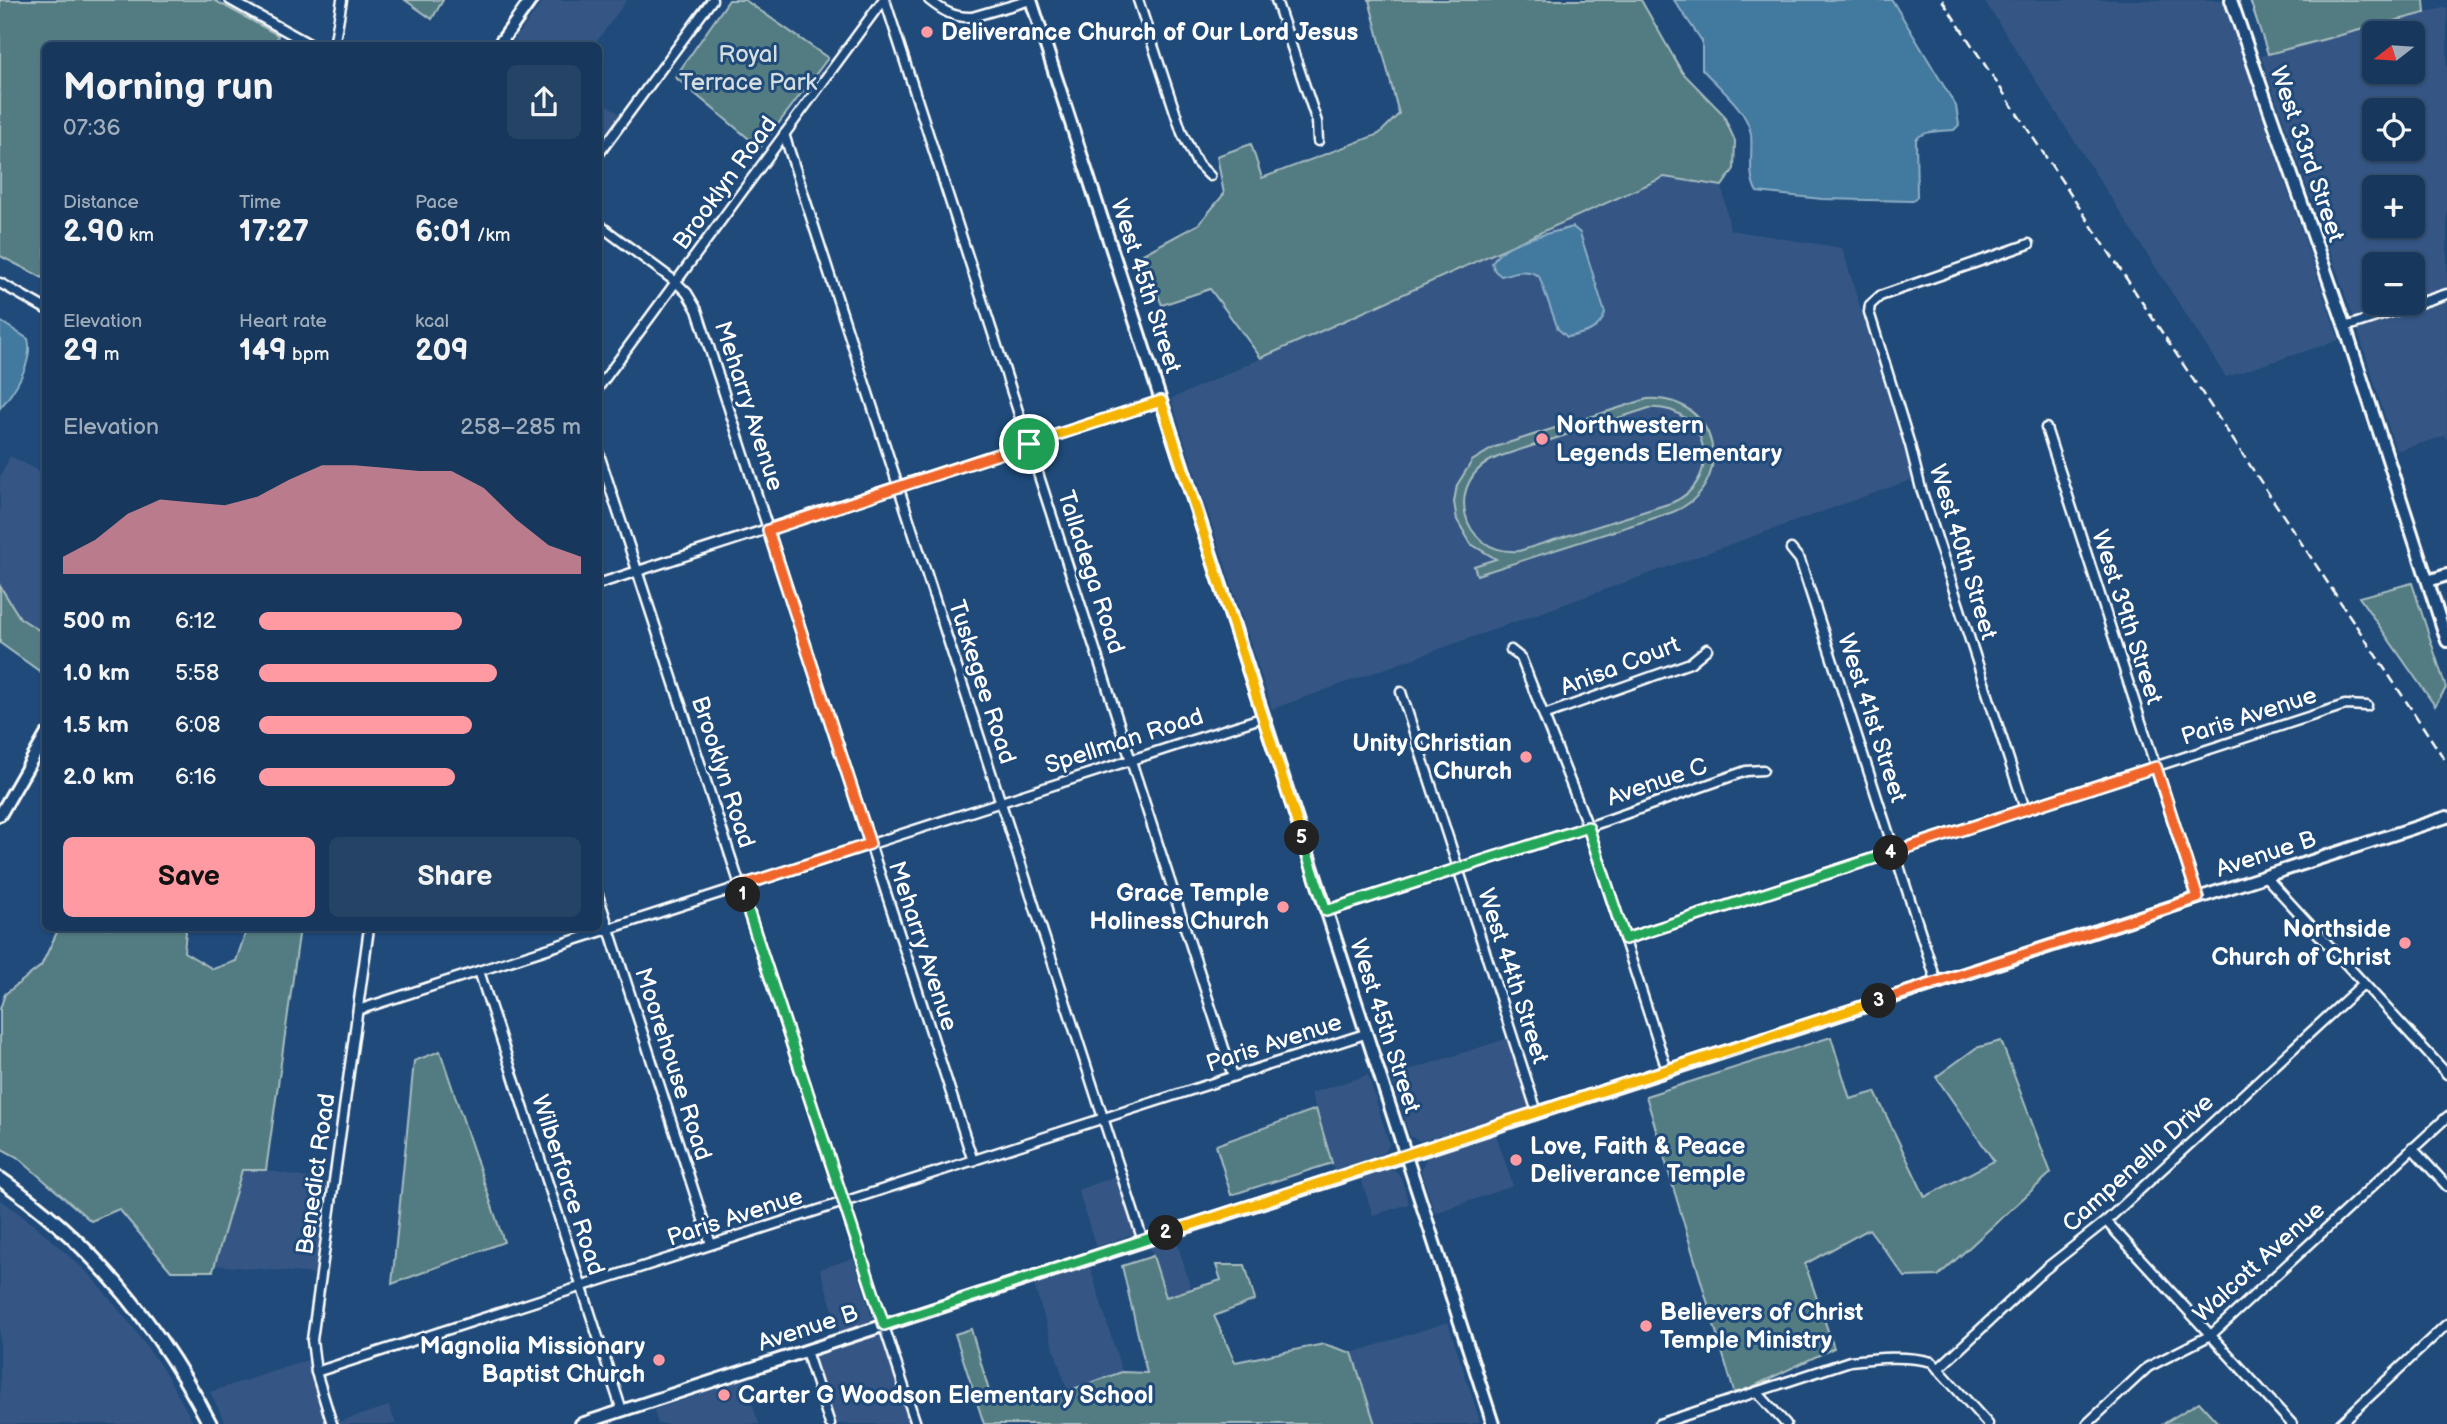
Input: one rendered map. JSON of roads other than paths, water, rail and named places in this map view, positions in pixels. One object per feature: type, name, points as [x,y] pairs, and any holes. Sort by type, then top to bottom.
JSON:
[{"type":"main road","points":[[0,1179],[47,1215],[87,1252],[122,1291],[176,1363],[210,1424]]},
{"type":"street","points":[[230,0],[306,42]]},
{"type":"street","points":[[335,42],[341,0]]},
{"type":"street","points":[[501,42],[531,0]]},
{"type":"street","points":[[602,150],[712,0]]},
{"type":"street","name":"Brooklyn Road","points":[[602,383],[884,0]]},
{"type":"street","name":"Talladega Road","points":[[884,0],[1233,1076]]},
{"type":"street","points":[[929,0],[944,11],[962,18],[1031,0]]},
{"type":"street","name":"West 45th Street","points":[[1031,0],[1493,1424]]},
{"type":"street","points":[[1138,0],[1182,133],[1198,163],[1210,176]]},
{"type":"street","points":[[1276,0],[1317,122],[1318,141]]},
{"type":"street","name":"West 33rd Street","points":[[2231,0],[2345,327],[2447,641]]},
{"type":"street","name":"Tuskegee Road","points":[[784,134],[1143,1241]]},
{"type":"street","name":"Meharry Avenue","points":[[602,226],[676,282],[698,310],[972,1161]]},
{"type":"street","name":"West 40th Street","points":[[2025,809],[1921,489],[1910,445],[1870,320],[1870,305],[1880,296],[2029,244]]},
{"type":"street","points":[[0,283],[42,307]]},
{"type":"street","points":[[2345,327],[2447,294]]},
{"type":"street","points":[[602,583],[1161,401]]},
{"type":"street","name":"West 39th Street","points":[[2046,428],[2198,898]]},
{"type":"street","name":"Brooklyn Road","points":[[602,464],[916,1424]]},
{"type":"street","name":"West 41st Street","points":[[1791,549],[1800,560],[1937,983]]},
{"type":"street","points":[[2428,581],[2447,575]]},
{"type":"street","name":"Anisa Court","points":[[1544,715],[1690,663],[1707,649]]},
{"type":"street","points":[[1511,650],[1521,658],[1588,827],[1667,1070]]},
{"type":"street","name":"West 44th Street","points":[[1401,692],[1537,1112]]},
{"type":"street","name":"Paris Avenue","points":[[1625,939],[2346,705],[2367,706]]},
{"type":"street","name":"Spellman Road","points":[[358,1010],[1264,717]]},
{"type":"street","points":[[0,815],[42,742]]},
{"type":"street","name":"Avenue C","points":[[1326,911],[1588,827],[1746,771],[1763,770]]},
{"type":"street","name":"Avenue B","points":[[581,1424],[2447,817]]},
{"type":"street","points":[[2265,876],[2447,1074]]},
{"type":"street","name":"Moorehouse Road","points":[[602,907],[711,1244]]},
{"type":"street","name":"Benedict Road","points":[[332,1424],[316,1372],[312,1340],[369,931]]},
{"type":"street","name":"Wilberforce Road","points":[[479,971],[622,1411]]},
{"type":"street","name":"Campenella Drive","points":[[1938,1369],[2044,1270],[2106,1222],[2363,984]]},
{"type":"street","name":"Paris Avenue","points":[[316,1372],[1365,1034]]},
{"type":"street","name":"Walcott Avenue","points":[[2087,1424],[2148,1367],[2211,1335],[2447,1116]]},
{"type":"street","points":[[2412,1148],[2447,1186]]},
{"type":"street","points":[[2106,1222],[2292,1424]]},
{"type":"street","points":[[2340,1424],[2447,1324]]},
{"type":"street","points":[[806,1350],[830,1424]]},
{"type":"street","points":[[1659,1424],[1850,1361],[1920,1359],[1932,1362],[1989,1424]]},
{"type":"street","points":[[1757,1392],[1786,1424]]},
{"type":"railway","points":[[1942,0],[2447,763]]},
{"type":"place","name":"Deliverance Church of Our Lord Jesus","points":[[927,32]]},
{"type":"place","name":"Northwestern Legends Elementary","points":[[1542,439]]},
{"type":"place","name":"Unity Christian Church","points":[[1526,757]]},
{"type":"place","name":"Grace Temple Holiness Church","points":[[1283,907]]},
{"type":"place","name":"Northside Church of Christ","points":[[2405,943]]},
{"type":"place","name":"Love, Faith & Peace Deliverance Temple","points":[[1516,1160]]},
{"type":"place","name":"Believers of Christ Temple Ministry","points":[[1646,1326]]},
{"type":"place","name":"Magnolia Missionary Baptist Church","points":[[659,1360]]},
{"type":"place","name":"Carter G Woodson Elementary School","points":[[724,1395]]},
{"type":"park label","name":"Royal Terrace Park","points":[[748,68]]}]
